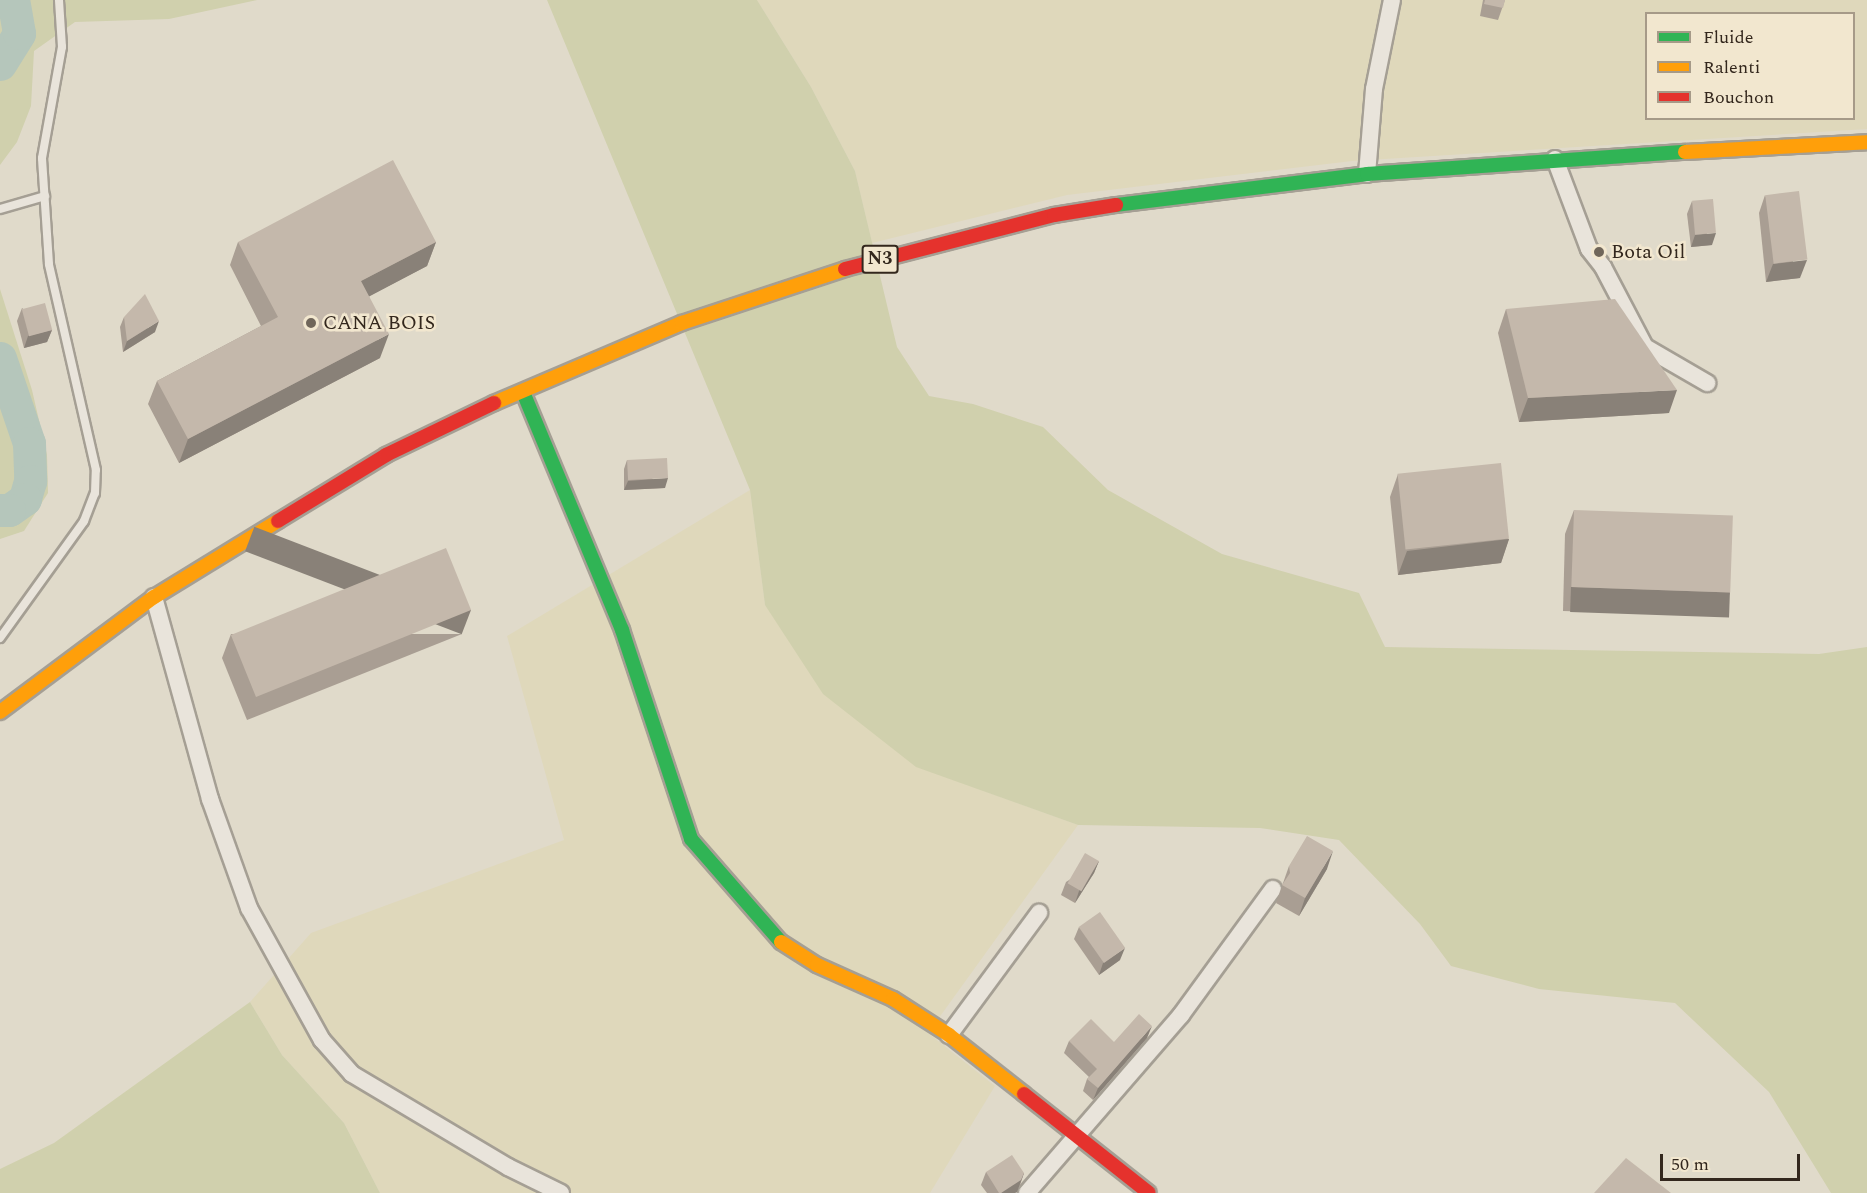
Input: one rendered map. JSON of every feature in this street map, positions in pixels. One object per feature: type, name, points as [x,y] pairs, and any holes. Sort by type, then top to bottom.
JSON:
[{"type":"main road","name":"N3","points":[[0,712],[153,597],[386,455],[523,392],[747,299],[949,239],[1054,214],[1157,198],[1367,174],[1555,159],[1867,142]]},
{"type":"main road","points":[[523,392],[622,630],[691,839],[782,943],[817,964],[892,999],[949,1035],[1149,1193]]},
{"type":"street","points":[[1367,174],[1374,89],[1392,0]]},
{"type":"street","points":[[1555,159],[1589,249],[1603,267],[1645,347],[1707,383]]},
{"type":"street","points":[[153,597],[210,799],[249,908],[322,1040],[352,1074],[508,1167],[561,1193]]},
{"type":"street","points":[[1027,1193],[1078,1138],[1181,1015],[1273,889]]},
{"type":"street","points":[[949,1035],[1039,913]]},
{"type":"lane","points":[[0,638],[84,521],[95,493],[96,470],[49,264],[42,158],[62,47],[59,0]]},
{"type":"lane","points":[[0,209],[45,196]]},
{"type":"shaded area","points":[[757,0],[1867,0],[1867,129],[1352,161],[1067,195],[872,243],[855,171],[811,87]]},
{"type":"shaded area","points":[[750,490],[765,605],[984,791],[1078,825],[928,1033],[995,1086],[930,1193],[380,1193],[344,1123],[282,1055],[250,1002],[311,933],[564,840],[507,636]]},
{"type":"green space","points":[[0,0],[257,0],[169,19],[75,22],[34,51],[31,106],[17,142],[0,165]]},
{"type":"green space","points":[[547,0],[757,0],[811,87],[855,171],[897,347],[929,396],[973,404],[1043,427],[1108,490],[1222,554],[1359,593],[1385,647],[1819,654],[1867,647],[1867,1193],[1831,1193],[1769,1092],[1675,1003],[1539,989],[1451,966],[1420,924],[1339,840],[1260,828],[1078,825],[916,767],[823,694],[765,605],[750,490]]},
{"type":"green space","points":[[0,289],[32,390],[47,455],[48,493],[24,531],[0,539]]},
{"type":"green space","points":[[250,1002],[282,1055],[344,1123],[380,1193],[0,1193],[0,1169],[54,1143]]},
{"type":"building","points":[[1485,0],[1505,0],[1503,8],[1484,4]]},
{"type":"building","name":"CANA BOIS","points":[[393,160],[436,242],[361,281],[389,334],[188,439],[157,381],[278,317],[238,242]]},
{"type":"building","points":[[1799,191],[1807,259],[1774,264],[1765,195]]},
{"type":"building","points":[[1713,199],[1716,233],[1695,235],[1692,201]]},
{"type":"building","points":[[145,294],[159,321],[127,341],[124,317]]},
{"type":"building","points":[[1615,299],[1677,390],[1528,398],[1506,309]]},
{"type":"building","points":[[45,303],[52,330],[29,336],[22,309]]},
{"type":"building","points":[[667,458],[668,478],[628,480],[627,460]]},
{"type":"building","points":[[1501,463],[1509,539],[1406,549],[1398,474]]},
{"type":"building","points":[[1574,510],[1733,516],[1730,593],[1571,587]]},
{"type":"building","points":[[446,548],[471,610],[256,697],[231,635]]},
{"type":"building","points":[[1307,836],[1333,851],[1305,898],[1282,885],[1290,873],[1289,866]]},
{"type":"building","points":[[1085,853],[1099,861],[1081,891],[1068,883]]},
{"type":"building","points":[[1100,912],[1125,948],[1104,963],[1079,927]]},
{"type":"building","points":[[1139,1014],[1152,1026],[1098,1088],[1087,1079],[1097,1069],[1069,1041],[1091,1019],[1114,1042]]},
{"type":"building","points":[[1012,1155],[1024,1173],[1021,1180],[999,1193],[986,1172]]},
{"type":"building","points":[[1626,1158],[1671,1193],[1594,1193]]},
{"type":"waterway","points":[[0,64],[19,33],[13,0]]},
{"type":"waterway","points":[[0,358],[29,443],[30,481],[25,499],[9,510],[0,510]]},
{"type":"traffic: fast","points":[[1116,205],[1367,174],[1685,152]]},
{"type":"traffic: fast","points":[[523,392],[622,630],[691,839],[781,942]]},
{"type":"traffic: slow","points":[[1685,152],[1867,142]]},
{"type":"traffic: slow","points":[[494,403],[682,323],[845,269]]},
{"type":"traffic: slow","points":[[0,712],[154,597],[278,521]]},
{"type":"traffic: slow","points":[[781,942],[817,965],[893,999],[949,1035],[1024,1094]]},
{"type":"traffic: jam","points":[[845,269],[1054,215],[1116,205]]},
{"type":"traffic: jam","points":[[278,521],[386,455],[494,403]]},
{"type":"traffic: jam","points":[[1024,1094],[1149,1193]]},
{"type":"place","name":"Bota Oil","points":[[1599,252]]},
{"type":"place","name":"CANA BOIS","points":[[311,323]]}]
